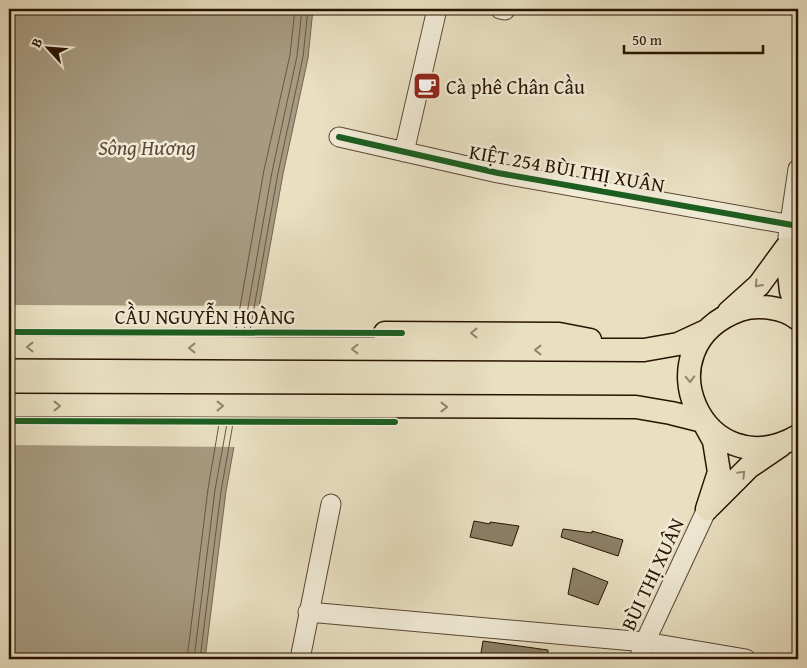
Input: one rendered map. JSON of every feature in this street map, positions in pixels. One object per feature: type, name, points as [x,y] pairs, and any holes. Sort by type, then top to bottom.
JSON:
[{"type":"main road","points":[[786,248],[790,291],[798,311]]},
{"type":"main road","points":[[708,509],[719,472],[714,441],[692,400],[688,376],[693,352],[706,331],[759,285],[786,248]]},
{"type":"main road","points":[[725,316],[747,307],[772,308],[798,319]]},
{"type":"main road","name":"CẦU NGUYỄN HOÀNG","points":[[9,332],[403,341],[644,350],[678,344],[706,331]]},
{"type":"main road","name":"CẦU NGUYỄN HOÀNG","points":[[9,347],[403,341]]},
{"type":"main road","points":[[9,405],[395,415]]},
{"type":"main road","points":[[9,421],[395,415],[636,407],[703,421],[720,437],[740,446],[762,449],[791,440]]},
{"type":"main road","points":[[708,509],[749,467],[791,440]]},
{"type":"street","points":[[404,152],[437,9]]},
{"type":"street","name":"KIỆT 254 BÙI THỊ XUÂN","points":[[339,137],[498,173],[794,226]]},
{"type":"street","points":[[786,248],[794,226],[798,169]]},
{"type":"street","points":[[300,659],[331,504]]},
{"type":"street","name":"BÙI THỊ XUÂN","points":[[642,651],[708,509]]},
{"type":"street","points":[[308,612],[642,651],[746,659]]},
{"type":"water","name":"Sông Hương","points":[[9,9],[313,9],[308,58],[283,174],[226,491],[205,659],[9,659]]},
{"type":"pier","points":[[9,305],[262,306],[237,447],[9,445]]},
{"type":"building","points":[[474,521],[519,526],[512,546],[470,537]]},
{"type":"building","points":[[563,529],[592,533],[592,531],[623,540],[618,556],[561,537]]},
{"type":"building","points":[[573,568],[608,582],[598,605],[568,594]]},
{"type":"building","points":[[483,641],[548,650],[548,659],[480,659]]},
{"type":"cycle path","points":[[339,137],[498,173],[798,226]]},
{"type":"cycle path","points":[[9,332],[402,333]]},
{"type":"cycle path","points":[[9,421],[395,422]]},
{"type":"place","name":"Cà phê Chân Cầu","points":[[427,86]]}]
